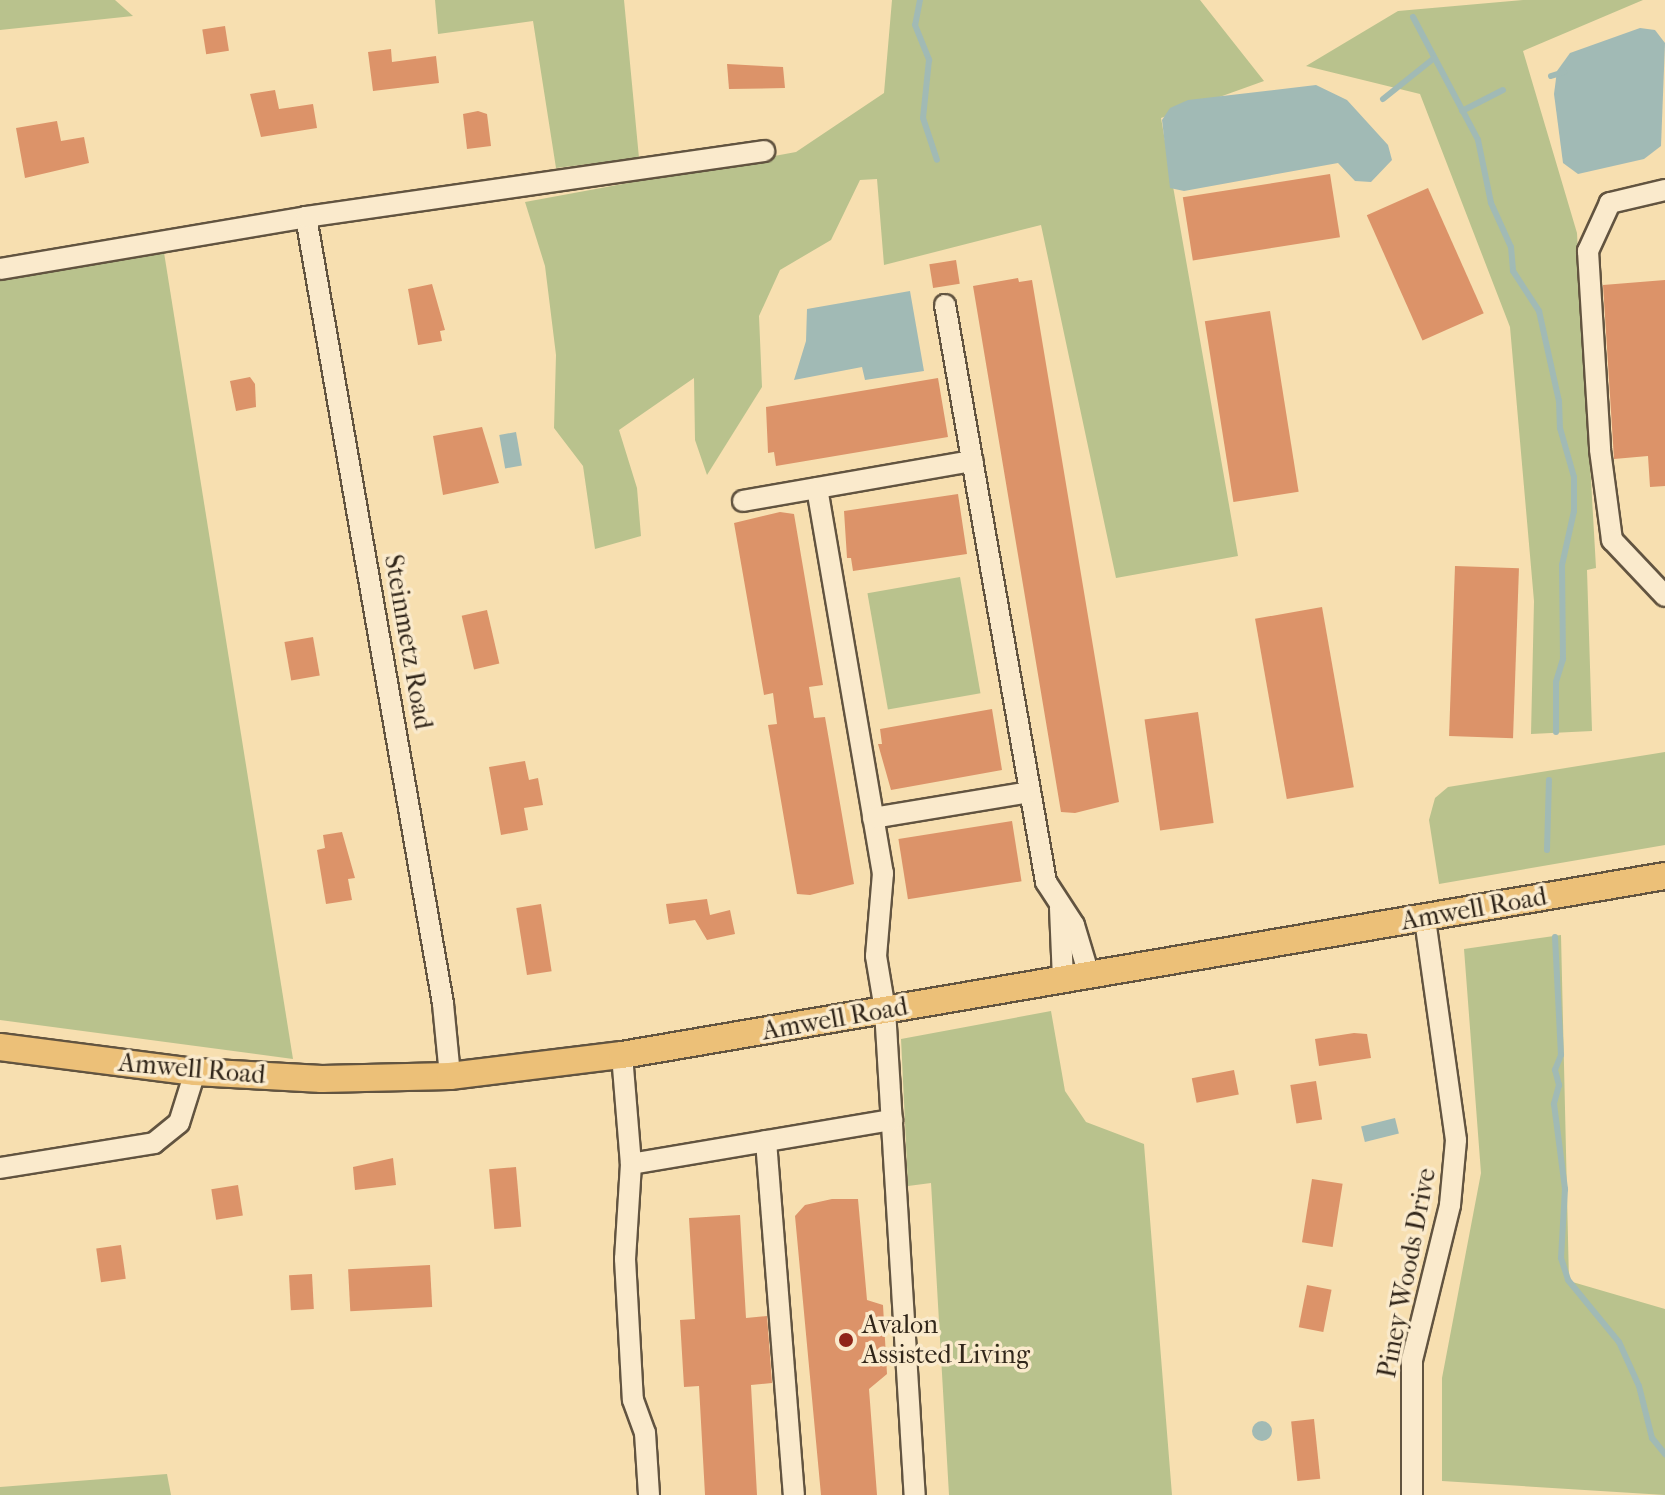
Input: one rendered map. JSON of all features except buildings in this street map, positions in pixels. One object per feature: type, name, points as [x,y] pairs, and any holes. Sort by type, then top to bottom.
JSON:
[{"type":"main road","name":"Amwell Road","points":[[0,1047],[195,1072],[322,1079],[450,1076],[622,1055],[1665,876]]},
{"type":"street","points":[[0,269],[306,217],[764,151]]},
{"type":"street","points":[[1665,190],[1610,203],[1588,251],[1600,450],[1612,540],[1665,596]]},
{"type":"street","name":"Steinmetz Road","points":[[306,217],[443,1004],[450,1076]]},
{"type":"street","points":[[945,305],[1046,882],[1060,908],[1076,977]]},
{"type":"street","points":[[743,501],[973,461]]},
{"type":"street","points":[[817,488],[883,873],[876,943],[885,1010],[915,1495]]},
{"type":"street","points":[[873,818],[1030,792]]},
{"type":"street","name":"Piney Woods Drive","points":[[1412,1495],[1412,1360],[1450,1205],[1456,1140],[1425,919]]},
{"type":"street","points":[[622,1055],[631,1164],[625,1259],[633,1400],[645,1433],[649,1495]]},
{"type":"street","points":[[0,1168],[154,1143],[179,1123],[195,1072]]},
{"type":"street","points":[[631,1164],[892,1120]]},
{"type":"street","points":[[766,1141],[794,1495]]},
{"type":"green space","points":[[0,0],[115,0],[133,16],[0,30]]},
{"type":"green space","points":[[435,0],[624,0],[639,158],[556,168],[533,21],[438,34]]},
{"type":"green space","points":[[892,0],[1200,0],[1264,81],[1161,118],[1238,556],[1116,578],[1041,225],[884,265],[877,179],[860,180],[831,240],[780,270],[759,316],[762,387],[707,475],[695,440],[694,378],[619,430],[637,488],[641,536],[595,549],[583,466],[554,428],[556,355],[545,266],[525,202],[796,152],[884,93]]},
{"type":"green space","points":[[1523,0],[1643,0],[1523,51],[1577,233],[1596,568],[1587,570],[1592,731],[1531,734],[1534,601],[1510,327],[1420,94],[1306,66],[1398,11]]},
{"type":"green space","points":[[162,240],[293,1059],[0,1020],[0,269]]},
{"type":"green space","points":[[960,577],[980,693],[888,710],[867,593]]},
{"type":"green space","points":[[1665,752],[1665,845],[1439,884],[1429,820],[1435,798],[1448,787]]},
{"type":"green space","points":[[1561,935],[1569,1281],[1665,1309],[1665,1495],[1442,1481],[1442,1378],[1481,1173],[1464,949]]},
{"type":"green space","points":[[1051,1011],[1065,1091],[1086,1122],[1144,1144],[1172,1495],[949,1495],[931,1183],[908,1186],[901,1039]]},
{"type":"green space","points":[[167,1474],[171,1495],[0,1495],[0,1487]]},
{"type":"water","points":[[1640,28],[1655,30],[1665,43],[1661,146],[1644,159],[1578,174],[1563,163],[1554,94],[1557,71],[1570,53]]},
{"type":"water","points":[[1316,85],[1347,100],[1388,145],[1392,160],[1371,182],[1355,181],[1338,163],[1184,191],[1170,188],[1162,120],[1170,108],[1188,100]]},
{"type":"water","points":[[910,291],[924,371],[865,380],[862,367],[794,380],[806,341],[807,309]]},
{"type":"water","points":[[516,432],[522,465],[505,468],[499,435]]},
{"type":"water","points":[[1395,1118],[1399,1134],[1365,1142],[1361,1126]]},
{"type":"water","points":[[1258,1421],[1266,1421],[1272,1431],[1266,1441],[1258,1441],[1252,1435],[1252,1427]]},
{"type":"waterway","points":[[920,0],[915,25],[929,60],[923,118],[937,160]]},
{"type":"waterway","points":[[1413,17],[1478,140],[1491,203],[1511,247],[1513,271],[1539,311],[1559,401],[1560,428],[1574,477],[1574,511],[1562,565],[1563,659],[1556,682],[1556,732]]},
{"type":"waterway","points":[[1383,99],[1433,59]]},
{"type":"waterway","points":[[1551,76],[1564,72]]},
{"type":"waterway","points":[[1462,111],[1503,90]]},
{"type":"waterway","points":[[1547,850],[1549,780]]},
{"type":"waterway","points":[[1555,937],[1561,1055],[1555,1070],[1559,1085],[1554,1104],[1565,1189],[1561,1258],[1568,1280],[1619,1342],[1639,1386],[1652,1438],[1665,1454]]},
{"type":"place","name":"Avalon Assisted Living","points":[[846,1340]]}]
